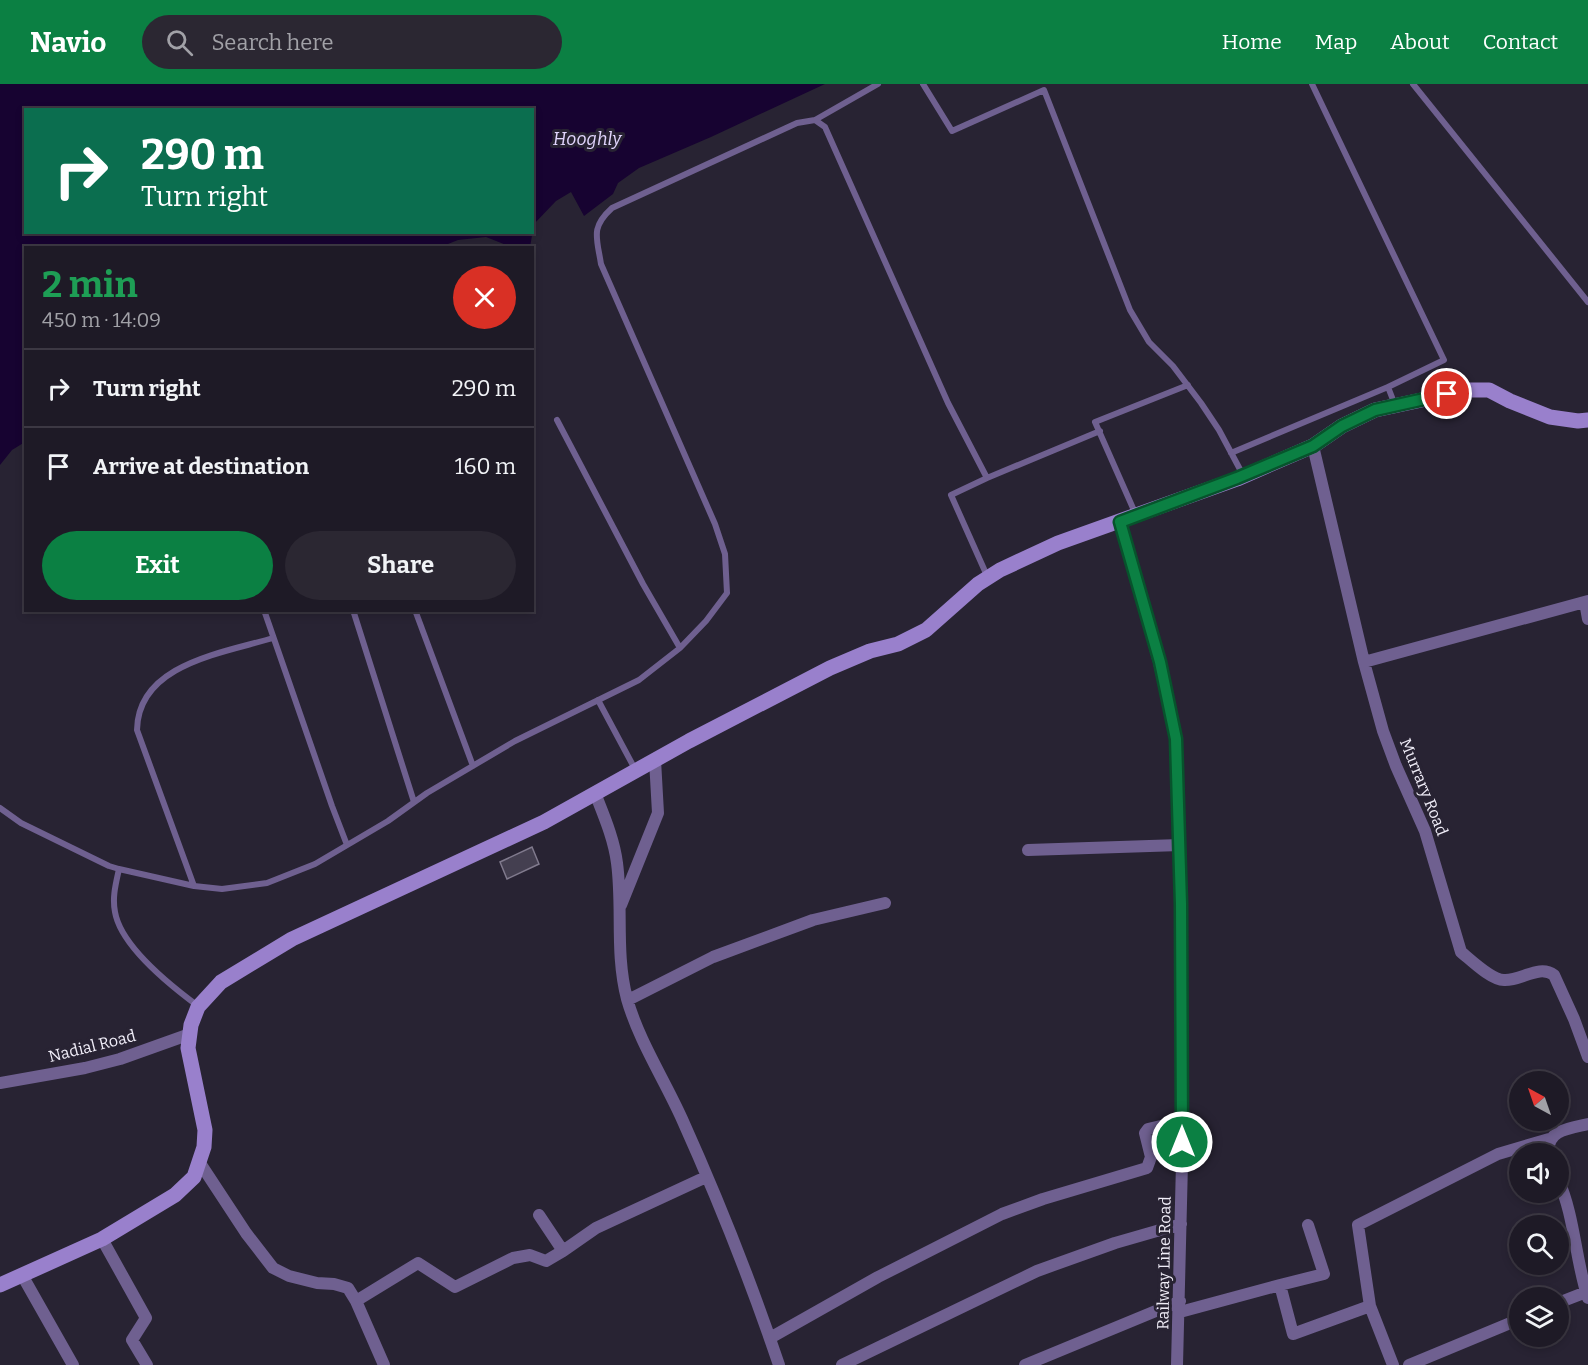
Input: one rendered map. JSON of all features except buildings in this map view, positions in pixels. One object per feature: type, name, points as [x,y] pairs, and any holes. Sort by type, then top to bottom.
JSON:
[{"type":"street","points":[[0,1286],[102,1239],[175,1195],[194,1177],[200,1163],[205,1130],[188,1048],[190,1025],[198,1007],[221,982],[292,939],[544,822],[655,760],[830,668],[870,651],[898,644],[926,630],[1000,570],[1059,543],[1243,476],[1313,446],[1342,426],[1375,410],[1468,390],[1489,390],[1550,417],[1578,422],[1588,420]]},
{"type":"street","name":"Murrary Road","points":[[1313,446],[1364,662],[1393,758],[1431,850],[1461,952],[1498,979],[1506,980],[1544,971],[1554,975],[1588,1057]]},
{"type":"street","name":"Railway Line Road","points":[[1120,522],[1160,662],[1176,739],[1180,845],[1182,1121],[1177,1365]]},
{"type":"street","points":[[1364,662],[1587,601],[1588,619]]},
{"type":"street","points":[[618,912],[658,813],[655,760]]},
{"type":"street","points":[[595,793],[615,852],[619,884],[619,955],[628,1000],[636,1025],[681,1118],[736,1248],[779,1365]]},
{"type":"street","points":[[1028,850],[1180,845]]},
{"type":"street","points":[[628,1000],[713,957],[768,936],[813,920],[885,903]]},
{"type":"street","name":"Nadial Road","points":[[0,1083],[85,1068],[120,1059],[190,1034]]},
{"type":"street","points":[[770,1338],[878,1277],[1002,1214],[1043,1199],[1147,1168],[1151,1157],[1145,1134],[1148,1129],[1182,1121]]},
{"type":"street","points":[[1393,1365],[1370,1306],[1358,1225],[1498,1154],[1549,1139],[1555,1134],[1588,1124]]},
{"type":"street","points":[[1548,1143],[1549,1139]]},
{"type":"street","points":[[200,1163],[246,1233],[273,1268],[289,1276],[348,1288],[384,1365]]},
{"type":"street","points":[[356,1301],[418,1263],[455,1287],[513,1258],[530,1255],[546,1261],[596,1228],[706,1177]]},
{"type":"street","points":[[1567,1203],[1587,1295],[1569,1300]]},
{"type":"street","points":[[539,1215],[563,1251]]},
{"type":"street","points":[[842,1365],[1036,1271],[1115,1243],[1181,1224]]},
{"type":"street","points":[[1025,1365],[1180,1306],[1324,1274],[1308,1225]]},
{"type":"street","points":[[102,1239],[146,1318],[132,1340],[147,1365]]},
{"type":"street","points":[[22,1275],[73,1365]]},
{"type":"street","points":[[1280,1285],[1293,1334],[1370,1306]]},
{"type":"street","points":[[1409,1365],[1509,1324]]},
{"type":"lane","points":[[0,808],[21,824],[119,869],[222,890],[267,883],[315,864],[515,741],[639,680],[680,648],[706,621],[727,593],[725,554],[711,514],[602,264],[596,227],[600,218],[612,208],[798,123],[815,120],[878,84]]},
{"type":"lane","points":[[922,84],[952,131],[1044,87],[1130,310],[1149,342],[1173,366],[1219,430],[1243,476]]},
{"type":"lane","points":[[1231,453],[1388,387],[1444,360],[1312,84]]},
{"type":"lane","points":[[1413,84],[1588,302]]},
{"type":"lane","points":[[815,120],[825,127],[948,403],[987,478]]},
{"type":"lane","points":[[1137,515],[1095,422],[1188,385]]},
{"type":"lane","points":[[1388,387],[1395,405]]},
{"type":"lane","points":[[557,420],[643,584],[680,648]]},
{"type":"lane","points":[[988,578],[951,495],[1100,431]]},
{"type":"lane","points":[[265,612],[328,795],[348,844]]},
{"type":"lane","points":[[354,612],[414,802]]},
{"type":"lane","points":[[416,612],[473,766]]},
{"type":"lane","points":[[194,886],[137,730],[137,716],[142,702],[152,689],[186,664],[273,638]]},
{"type":"lane","points":[[598,700],[636,771]]},
{"type":"lane","points":[[119,869],[114,891],[115,913],[129,940],[150,967],[198,1007]]},
{"type":"water","name":"Hooghly","points":[[0,84],[825,84],[639,168],[618,183],[613,194],[584,216],[571,192],[556,201],[534,224],[534,108],[24,108],[24,234],[532,234],[530,246],[508,246],[486,237],[458,240],[443,246],[24,246],[24,443],[12,450],[0,465]]},
{"type":"route","points":[[1182,1142],[1180,819],[1176,739],[1160,662],[1120,522],[1237,478],[1313,446],[1342,426],[1375,410],[1447,394]]}]
